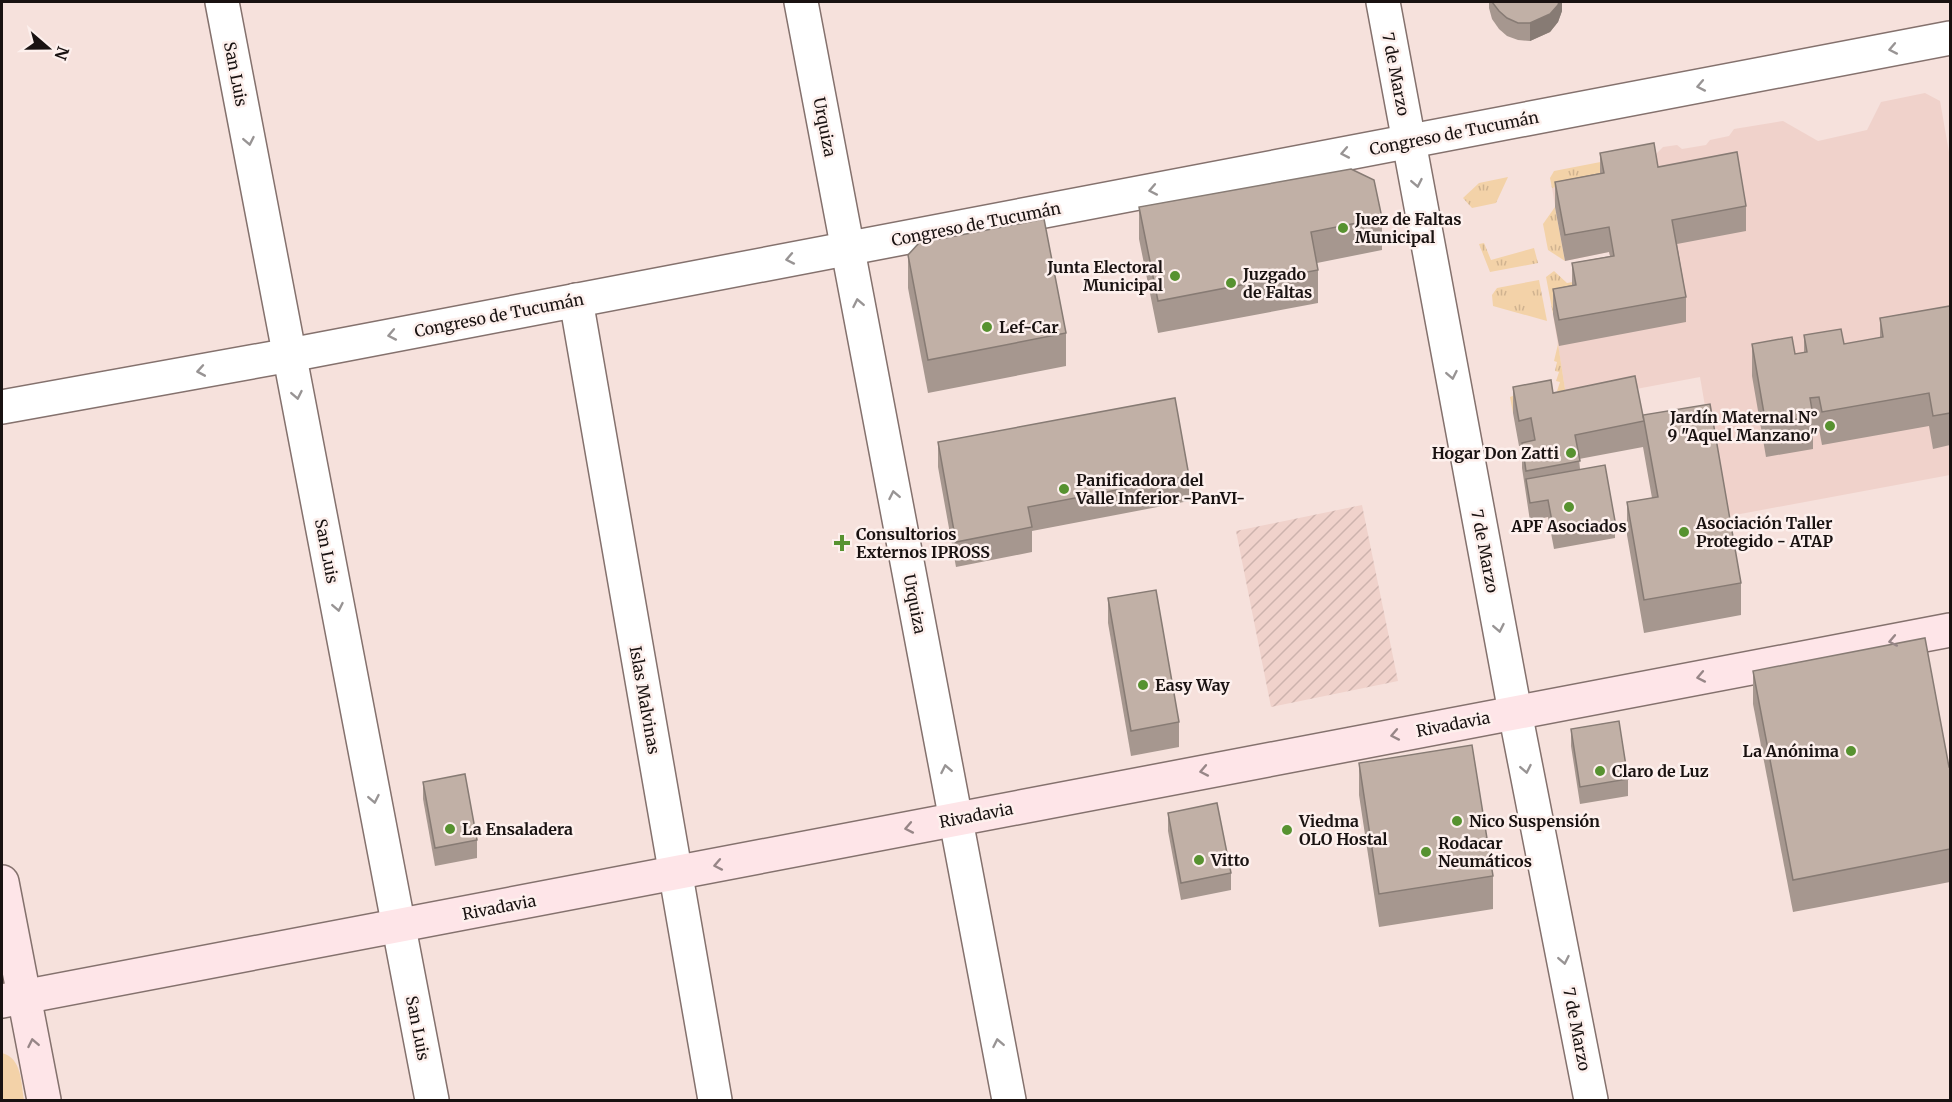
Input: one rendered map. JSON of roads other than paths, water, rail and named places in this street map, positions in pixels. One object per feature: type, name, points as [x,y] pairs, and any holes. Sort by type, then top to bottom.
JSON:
[{"type":"main road","name":"Rivadavia","points":[[13,999],[1950,630]]},
{"type":"main road","points":[[2,882],[13,999],[44,1101]]},
{"type":"street","name":"San Luis","points":[[222,2],[432,1101]]},
{"type":"street","name":"Urquiza","points":[[801,2],[1009,1101]]},
{"type":"street","name":"7 de Marzo","points":[[1383,2],[1515,712],[1591,1101]]},
{"type":"street","name":"Congreso de Tucumán","points":[[2,407],[290,355],[1950,38]]},
{"type":"street","name":"Islas Malvinas","points":[[576,300],[715,1101]]},
{"type":"place","name":"Juez de Faltas Municipal","points":[[1343,228]]},
{"type":"place","name":"Junta Electoral Municipal","points":[[1175,276]]},
{"type":"place","name":"Juzgado de Faltas","points":[[1231,283]]},
{"type":"place","name":"Lef-Car","points":[[987,327]]},
{"type":"place","name":"Jardín Maternal N° 9 \"Aquel Manzano\"","points":[[1830,426]]},
{"type":"place","name":"Hogar Don Zatti","points":[[1571,453]]},
{"type":"place","name":"Panificadora del Valle Inferior -PanVI-","points":[[1064,489]]},
{"type":"place","name":"APF Asociados","points":[[1569,507]]},
{"type":"place","name":"Asociación Taller Protegido - ATAP","points":[[1684,532]]},
{"type":"place","name":"Consultorios Externos IPROSS","points":[[842,543]]},
{"type":"place","name":"Easy Way","points":[[1143,685]]},
{"type":"place","name":"La Anónima","points":[[1851,751]]},
{"type":"place","name":"Claro de Luz","points":[[1600,771]]},
{"type":"place","name":"Nico Suspensión","points":[[1457,821]]},
{"type":"place","name":"La Ensaladera","points":[[450,829]]},
{"type":"place","name":"Viedma OLO Hostal","points":[[1287,830]]},
{"type":"place","name":"Rodacar Neumáticos","points":[[1426,852]]},
{"type":"place","name":"Vitto","points":[[1199,860]]}]
